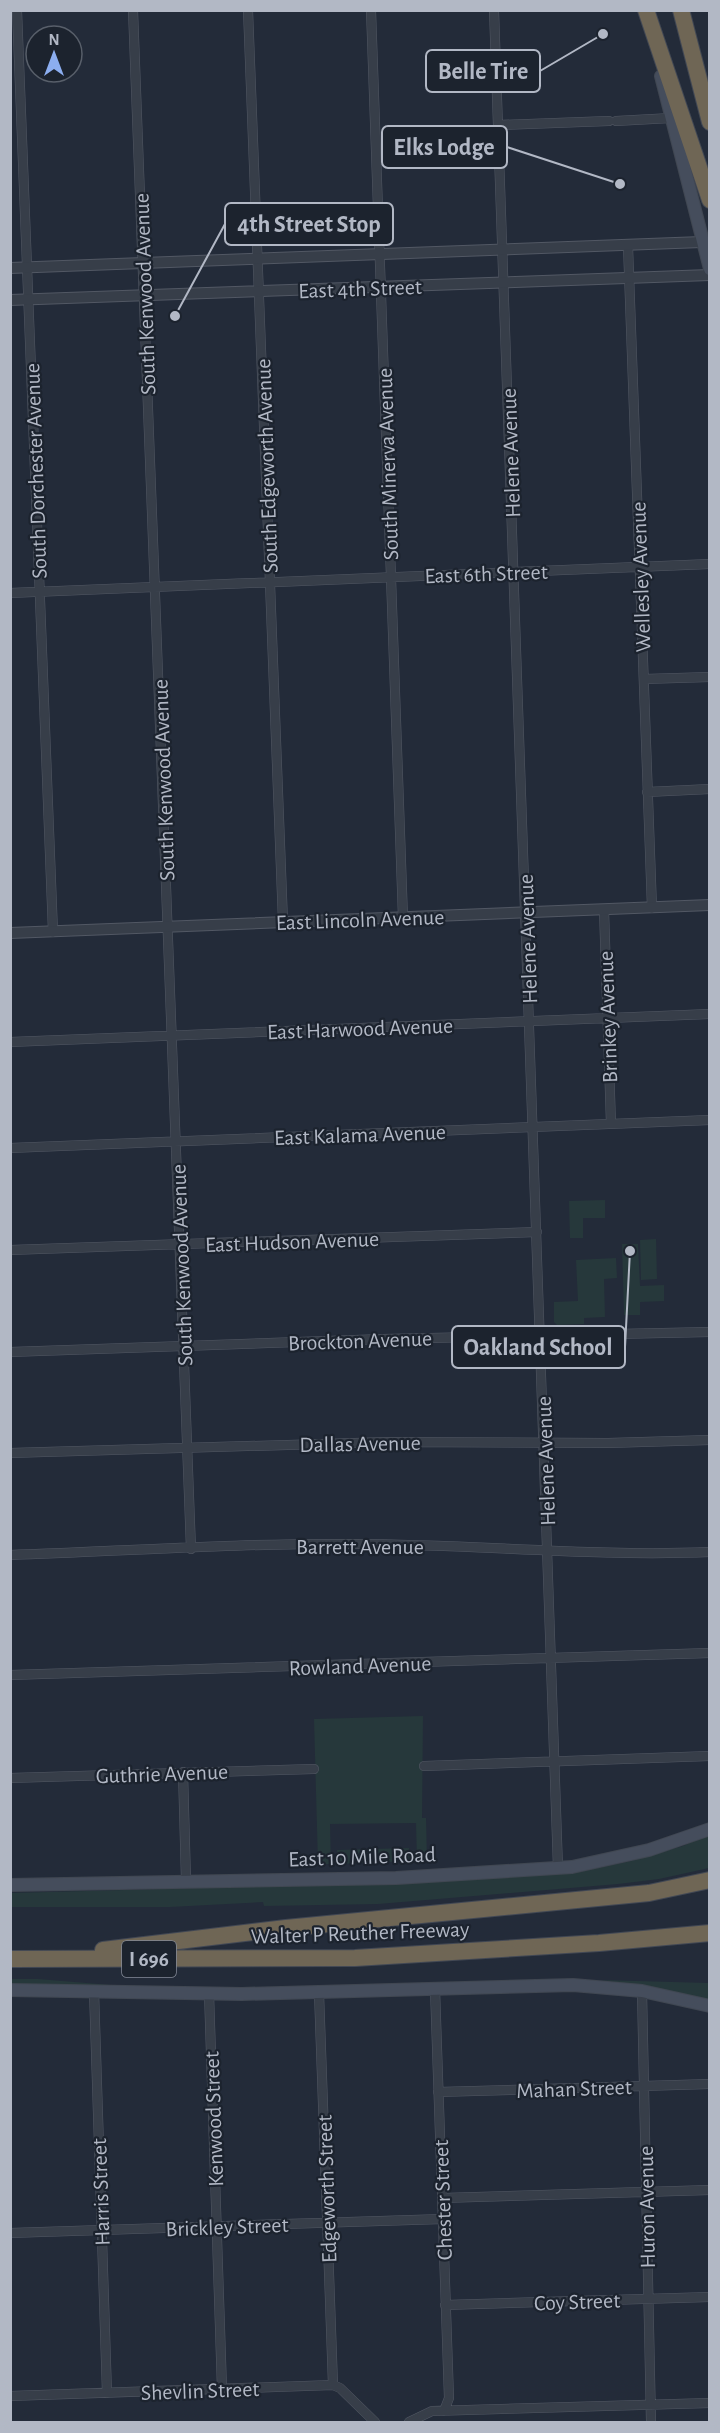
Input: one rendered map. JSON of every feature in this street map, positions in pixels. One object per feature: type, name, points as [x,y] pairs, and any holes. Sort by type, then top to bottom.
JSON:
[{"type":"highway","points":[[646,10],[710,200]]},
{"type":"highway","points":[[681,10],[710,122]]},
{"type":"highway","points":[[19,1959],[286,1928],[649,1893],[710,1881]]},
{"type":"highway","name":"Walter P Reuther Freeway","points":[[19,1959],[355,1958],[551,1947],[710,1933]]},
{"type":"main road","points":[[646,10],[710,269]]},
{"type":"main road","name":"East 10 Mile Road","points":[[10,1885],[186,1880],[396,1878],[558,1868],[626,1857],[710,1829]]},
{"type":"main road","points":[[10,1990],[319,1993],[573,1985],[642,1991],[710,2006]]},
{"type":"street","name":"South Dorchester Avenue","points":[[17,10],[53,932]]},
{"type":"street","name":"South Kenwood Avenue","points":[[133,10],[191,1549]]},
{"type":"street","name":"South Edgeworth Avenue","points":[[248,10],[283,922]]},
{"type":"street","name":"South Minerva Avenue","points":[[371,10],[403,918]]},
{"type":"street","name":"Helene Avenue","points":[[494,10],[558,1868]]},
{"type":"street","points":[[498,125],[671,118]]},
{"type":"street","name":"East 4th Street","points":[[10,268],[379,256],[702,242]]},
{"type":"street","name":"Wellesley Avenue","points":[[628,246],[652,908]]},
{"type":"street","name":"East 4th Street","points":[[10,300],[710,275]]},
{"type":"street","name":"East 6th Street","points":[[10,593],[710,564]]},
{"type":"street","points":[[644,679],[710,677]]},
{"type":"street","points":[[647,792],[710,789]]},
{"type":"street","name":"East Lincoln Avenue","points":[[10,933],[710,905]]},
{"type":"street","name":"Brinkey Avenue","points":[[604,910],[611,1124]]},
{"type":"street","name":"East Harwood Avenue","points":[[10,1042],[710,1014]]},
{"type":"street","name":"East Kalama Avenue","points":[[10,1148],[710,1120]]},
{"type":"street","name":"East Hudson Avenue","points":[[10,1250],[537,1232]]},
{"type":"street","name":"Brockton Avenue","points":[[10,1352],[383,1339],[710,1332]]},
{"type":"street","name":"Dallas Avenue","points":[[10,1454],[388,1442],[616,1443],[710,1440]]},
{"type":"street","name":"Barrett Avenue","points":[[10,1555],[354,1544],[669,1554],[710,1552]]},
{"type":"street","name":"Rowland Avenue","points":[[10,1675],[710,1653]]},
{"type":"street","points":[[424,1766],[710,1756]]},
{"type":"street","name":"Guthrie Avenue","points":[[10,1778],[315,1769]]},
{"type":"street","points":[[183,1772],[186,1880]]},
{"type":"street","name":"Chester Street","points":[[435,1989],[448,2398],[444,2411]]},
{"type":"street","name":"Harris Street","points":[[94,1991],[107,2392]]},
{"type":"street","name":"Huron Avenue","points":[[642,1991],[651,2422]]},
{"type":"street","name":"Kenwood Street","points":[[209,1993],[222,2389]]},
{"type":"street","name":"Edgeworth Street","points":[[319,1993],[333,2385]]},
{"type":"street","name":"Mahan Street","points":[[438,2092],[710,2084]]},
{"type":"street","points":[[442,2198],[710,2190]]},
{"type":"street","name":"Brickley Street","points":[[10,2233],[442,2219]]},
{"type":"street","name":"Coy Street","points":[[446,2305],[710,2296]]},
{"type":"street","points":[[333,2385],[340,2388],[375,2422]]},
{"type":"street","name":"Shevlin Street","points":[[10,2396],[333,2385]]},
{"type":"street","points":[[409,2422],[425,2413],[444,2411],[710,2403]]},
{"type":"shaded area","points":[[605,1200],[605,1218],[583,1218],[583,1238],[570,1238],[569,1201]]},
{"type":"shaded area","points":[[656,1239],[657,1279],[641,1280],[640,1240]]},
{"type":"shaded area","points":[[622,1244],[638,1244],[640,1286],[664,1285],[664,1301],[640,1302],[640,1315],[624,1315]]},
{"type":"shaded area","points":[[616,1258],[617,1278],[604,1279],[605,1317],[584,1318],[584,1324],[557,1325],[554,1322],[554,1302],[578,1301],[576,1260]]},
{"type":"shaded area","points":[[423,1716],[422,1818],[426,1818],[427,1860],[417,1861],[416,1823],[330,1824],[331,1864],[318,1864],[314,1719]]},
{"type":"shaded area","points":[[709,1834],[709,1868],[659,1879],[618,1884],[378,1904],[264,1906],[263,1902],[170,1907],[11,1907],[10,1893],[395,1883],[579,1872],[631,1861],[683,1846]]},
{"type":"shaded area","points":[[409,1848],[410,1861],[338,1864],[337,1850]]},
{"type":"shaded area","points":[[10,1979],[38,1979],[111,1985],[11,1985]]},
{"type":"shaded area","points":[[601,1980],[709,1983],[709,2001],[644,1986]]},
{"type":"place","name":"Belle Tire","points":[[603,34]]},
{"type":"place","name":"Elks Lodge","points":[[620,184]]},
{"type":"place","name":"4th Street Stop","points":[[175,316]]},
{"type":"place","name":"Oakland School","points":[[630,1251]]}]
